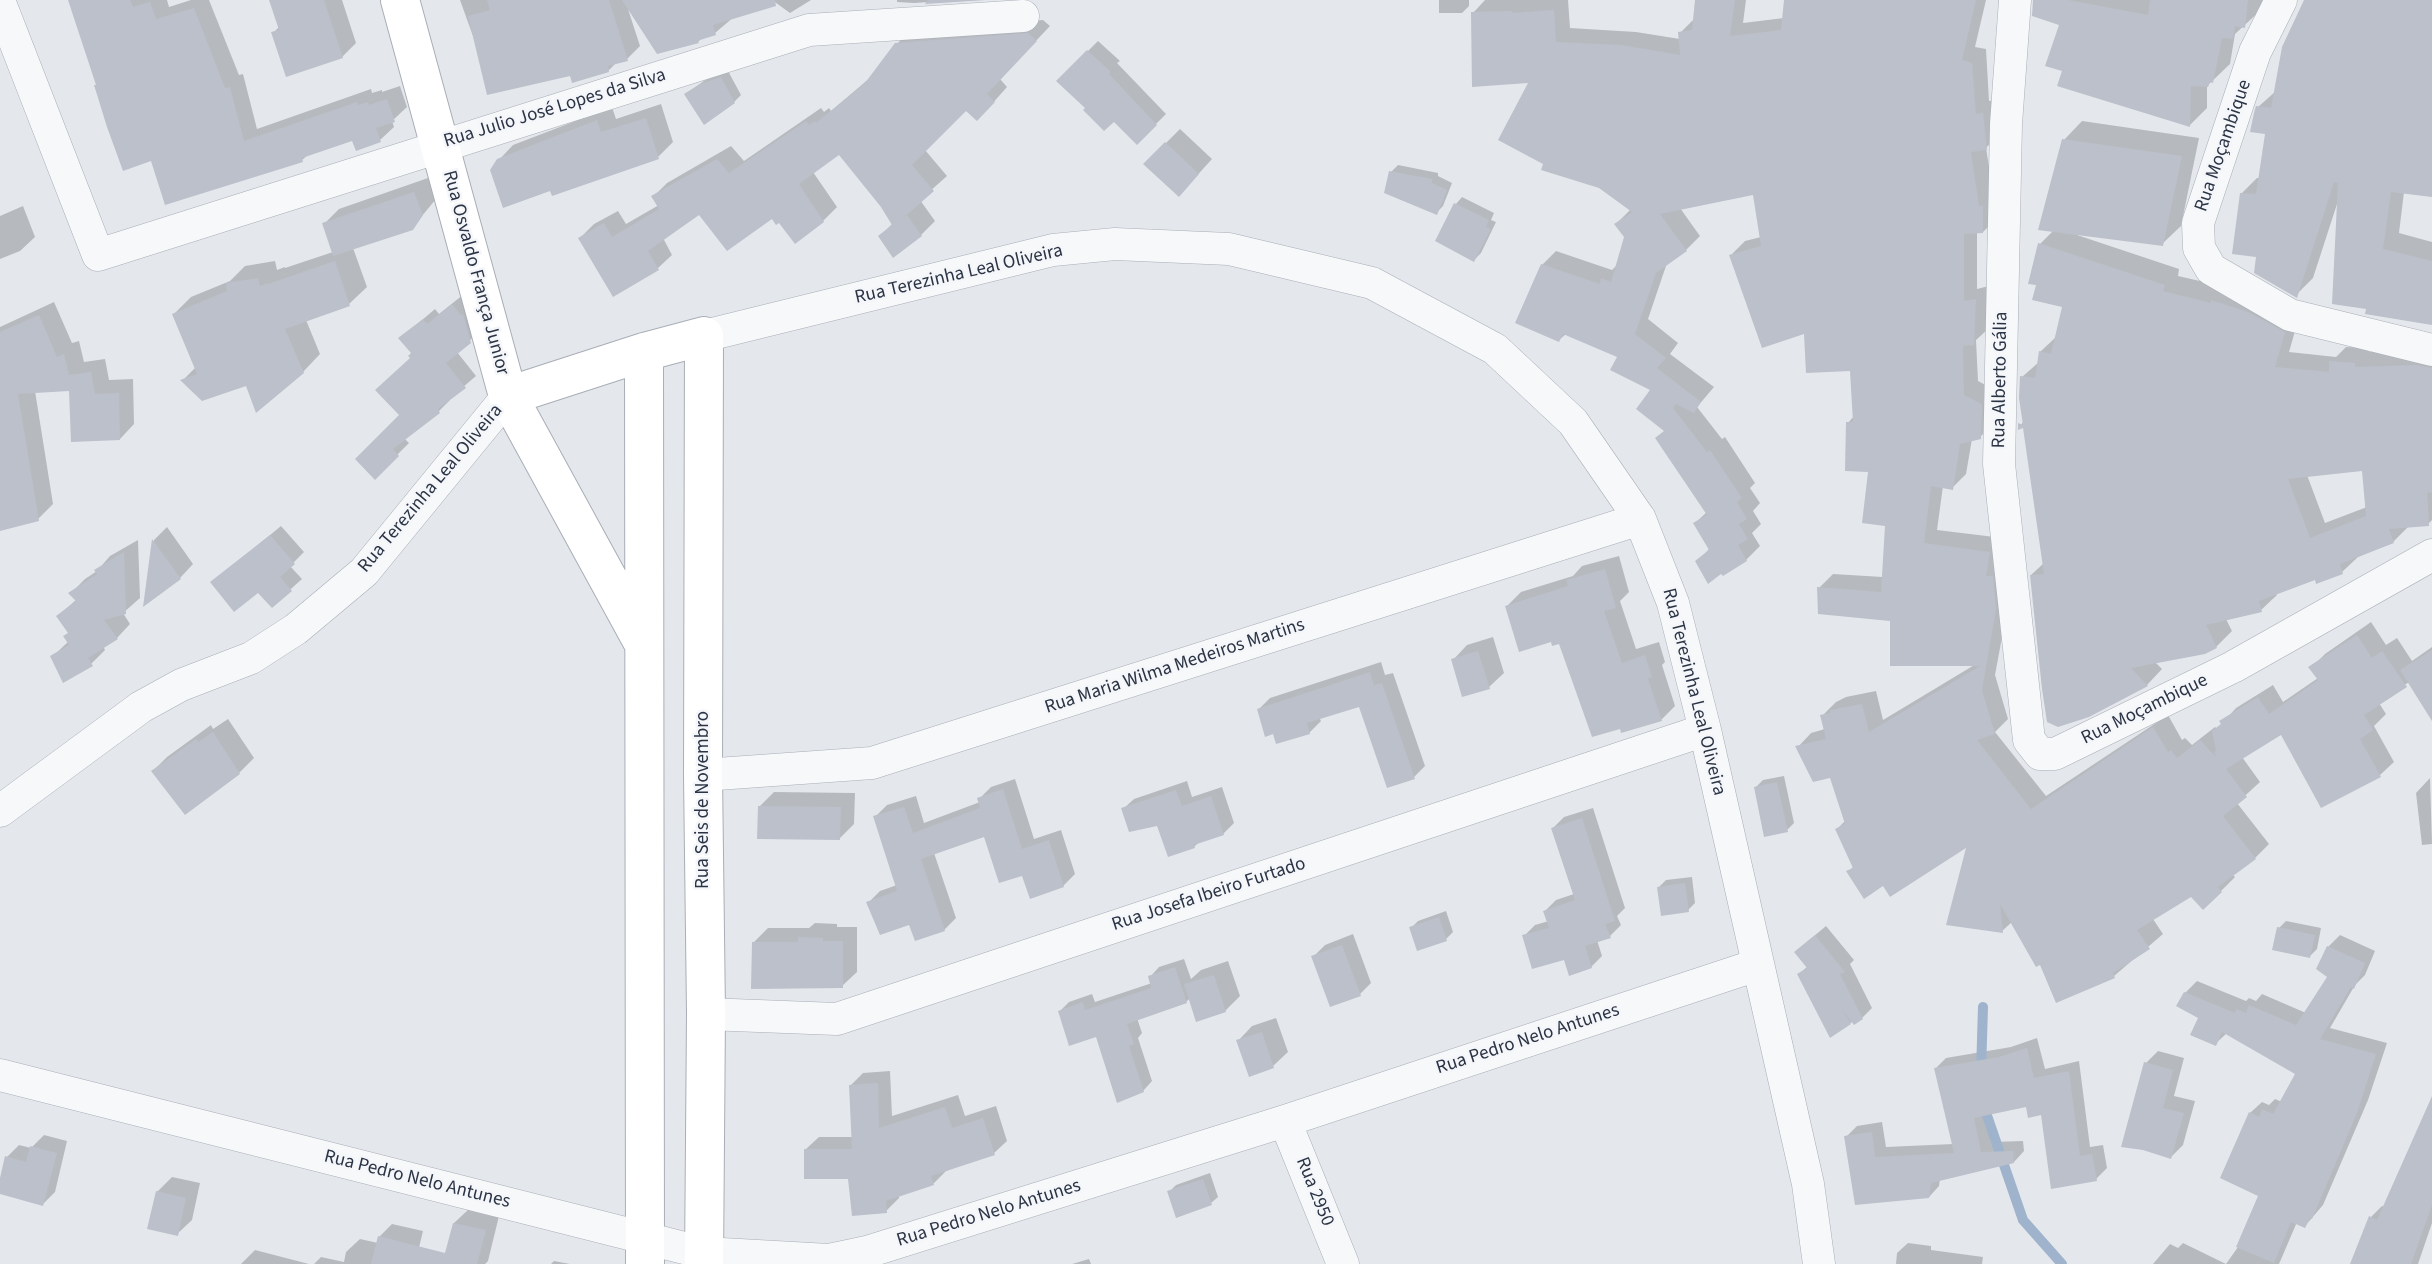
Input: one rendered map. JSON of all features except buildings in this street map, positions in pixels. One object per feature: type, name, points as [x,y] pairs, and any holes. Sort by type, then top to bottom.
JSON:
[{"type":"street","name":"Rua Osvaldo França Junior","points":[[400,0],[508,396],[643,642]]},
{"type":"street","name":"Rua Alberto Gália","points":[[2015,0],[2006,124],[1999,464],[2029,740],[2040,754]]},
{"type":"street","name":"Rua Moçambique","points":[[2281,0],[2255,52],[2198,223],[2199,248],[2211,269],[2291,315],[2432,350]]},
{"type":"street","name":"Rua Julio José Lopes da Silva","points":[[0,3],[98,255],[809,30],[1023,16]]},
{"type":"street","name":"Rua Terezinha Leal Oliveira","points":[[0,811],[141,707],[181,685],[251,658],[296,629],[364,572],[508,396],[644,352],[1053,250],[1115,244],[1229,249],[1373,283],[1495,349],[1573,422],[1640,519],[1673,603],[1705,730],[1808,1184],[1819,1264]]},
{"type":"street","name":"Rua Seis de Novembro","points":[[704,336],[704,1259]]},
{"type":"street","points":[[644,352],[645,1251]]},
{"type":"street","name":"Rua Maria Wilma Medeiros Martins","points":[[704,775],[872,763],[1640,519]]},
{"type":"street","name":"Rua Moçambique","points":[[2040,754],[2054,754],[2233,667],[2432,555]]},
{"type":"street","name":"Rua Josefa Ibeiro Furtado","points":[[706,1014],[837,1019],[1705,730]]},
{"type":"street","name":"Rua Pedro Nelo Antunes","points":[[0,1075],[645,1251],[704,1259],[829,1260],[867,1252],[1285,1121],[1757,965]]},
{"type":"street","name":"Rua 2950","points":[[1285,1121],[1343,1264]]},
{"type":"waterway","points":[[1981,1072],[1983,1007]]},
{"type":"waterway","points":[[1983,1104],[2023,1220],[2062,1264]]}]
